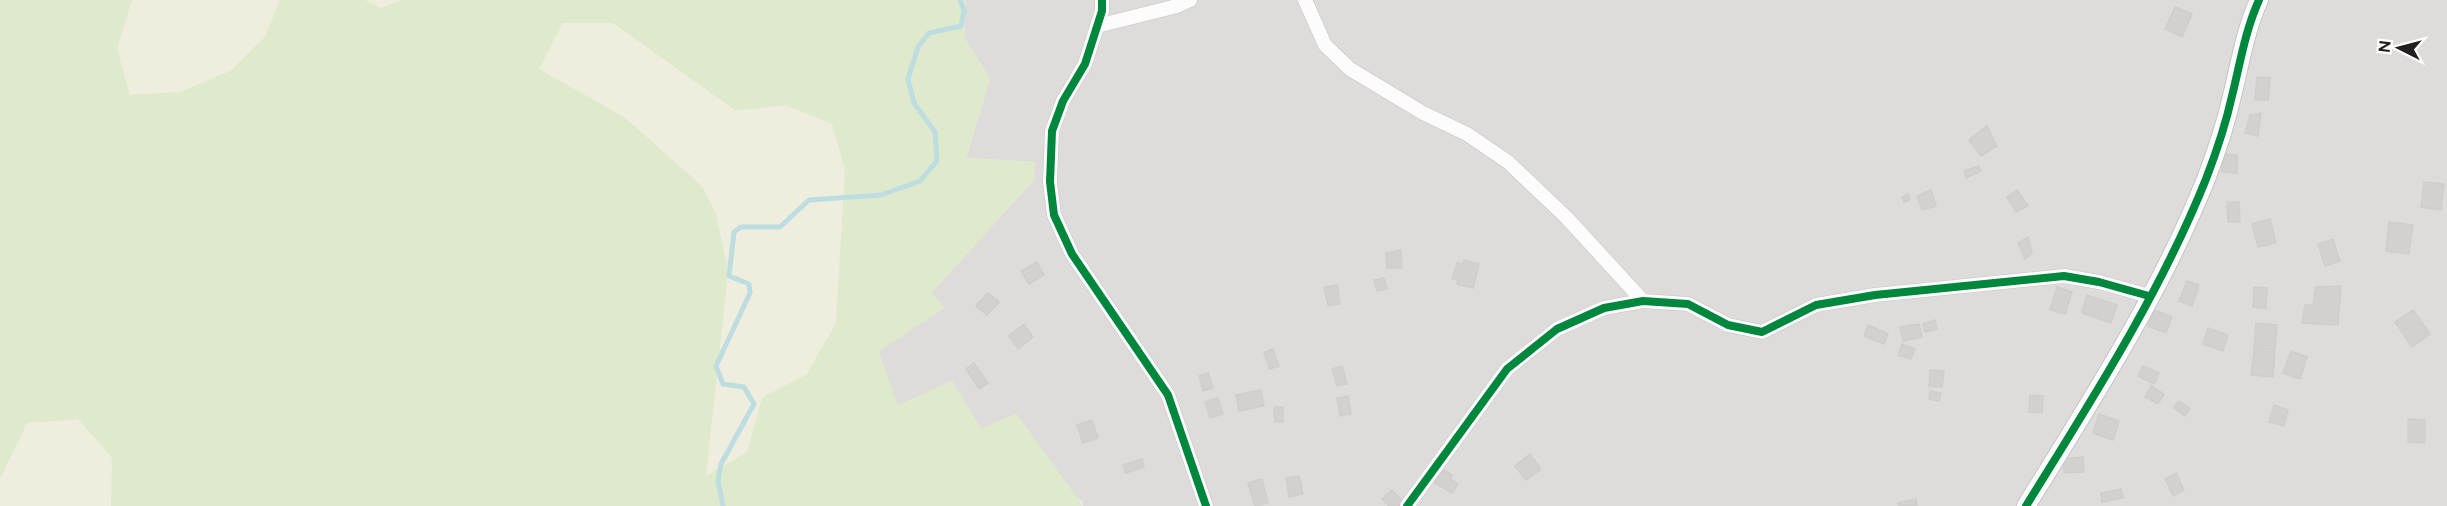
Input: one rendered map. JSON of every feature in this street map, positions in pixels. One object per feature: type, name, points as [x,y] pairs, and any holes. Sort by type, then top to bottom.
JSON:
[{"type":"street","points":[[1102,0],[1097,26],[1085,64],[1063,102],[1052,130],[1050,182],[1054,215],[1072,254],[1155,372],[1168,395],[1206,506]]},
{"type":"street","points":[[1097,26],[1177,6],[1190,0]]},
{"type":"street","points":[[1305,0],[1325,45],[1350,69],[1413,108],[1467,134],[1508,162],[1567,218],[1643,301]]},
{"type":"street","points":[[2026,506],[2109,368],[2148,296],[2206,178],[2231,99],[2241,54],[2259,0]]},
{"type":"street","points":[[1407,506],[1507,369],[1557,329],[1604,308],[1643,301],[1688,304],[1728,325],[1762,332],[1816,305],[1875,295],[2064,276],[2099,282],[2148,296]]},
{"type":"shaded area","points":[[132,0],[280,0],[265,37],[230,71],[180,92],[130,95],[117,49]]},
{"type":"shaded area","points":[[365,0],[402,0],[381,8]]},
{"type":"shaded area","points":[[966,0],[2447,0],[2447,506],[1083,506],[1083,502],[981,429],[952,381],[898,406],[878,351],[944,308],[931,293],[1034,180],[1035,162],[966,158],[990,79],[964,37]]},
{"type":"shaded area","points":[[563,22],[613,23],[736,111],[785,105],[832,124],[845,170],[836,323],[807,374],[762,398],[747,452],[705,476],[728,271],[716,214],[702,185],[624,118],[538,69]]},
{"type":"shaded area","points":[[78,419],[112,458],[111,506],[0,506],[0,479],[27,423]]},
{"type":"green space","points":[[0,0],[132,0],[117,49],[130,95],[180,92],[230,71],[265,37],[280,0],[365,0],[381,8],[402,0],[966,0],[964,37],[990,79],[966,158],[1035,162],[1034,180],[931,293],[945,307],[878,352],[898,405],[952,381],[981,429],[1016,413],[1083,506],[111,506],[112,458],[78,419],[27,423],[0,479]],"holes":[[[563,23],[613,23],[736,111],[785,105],[832,124],[845,170],[836,323],[807,374],[762,398],[747,452],[706,476],[728,271],[716,214],[702,186],[624,117],[539,69]]]},
{"type":"building","points":[[2175,7],[2192,14],[2182,37],[2165,29]]},
{"type":"building","points":[[2257,77],[2270,78],[2268,100],[2255,100]]},
{"type":"building","points":[[2261,113],[2258,136],[2245,133],[2250,115]]},
{"type":"building","points":[[1987,126],[1997,146],[1981,156],[1969,140]]},
{"type":"building","points":[[2223,154],[2237,155],[2237,173],[2222,172]]},
{"type":"building","points":[[1979,166],[1981,171],[1966,178],[1964,171]]},
{"type":"building","points":[[2424,182],[2444,184],[2441,210],[2421,207]]},
{"type":"building","points":[[1931,190],[1936,206],[1922,210],[1917,196]]},
{"type":"building","points":[[2017,190],[2028,206],[2016,212],[2007,197]]},
{"type":"building","points":[[1908,194],[1910,200],[1904,202],[1902,197]]},
{"type":"building","points":[[2227,202],[2239,202],[2240,222],[2228,222]]},
{"type":"building","points":[[2270,219],[2276,243],[2258,247],[2252,224]]},
{"type":"building","points":[[2389,222],[2413,225],[2409,254],[2386,251]]},
{"type":"building","points":[[2028,237],[2032,253],[2025,259],[2018,243]]},
{"type":"building","points":[[2333,239],[2340,261],[2325,266],[2318,244]]},
{"type":"building","points":[[1401,250],[1402,268],[1387,268],[1386,253]]},
{"type":"building","points":[[1464,260],[1479,264],[1473,288],[1457,284],[1458,280],[1452,279],[1457,263],[1463,264]]},
{"type":"building","points":[[1037,262],[1044,275],[1029,284],[1021,271]]},
{"type":"building","points":[[1384,278],[1387,289],[1377,291],[1374,280]]},
{"type":"building","points":[[2187,281],[2199,285],[2192,306],[2179,301]]},
{"type":"building","points":[[1337,285],[1340,304],[1328,306],[1324,287]]},
{"type":"building","points":[[2341,286],[2338,325],[2302,323],[2305,305],[2313,305],[2316,287]]},
{"type":"building","points":[[2057,287],[2072,292],[2065,314],[2050,310]]},
{"type":"building","points":[[2254,287],[2267,288],[2266,309],[2253,307]]},
{"type":"building","points":[[988,293],[999,302],[987,315],[976,306]]},
{"type":"building","points":[[2087,295],[2117,305],[2111,323],[2082,313]]},
{"type":"building","points":[[2154,310],[2172,317],[2166,333],[2148,326]]},
{"type":"building","points":[[2413,310],[2430,334],[2412,347],[2395,322]]},
{"type":"building","points":[[1935,320],[1937,329],[1925,332],[1923,324]]},
{"type":"building","points":[[2256,323],[2277,325],[2275,350],[2254,348]]},
{"type":"building","points":[[1024,324],[1033,337],[1018,349],[1009,336]]},
{"type":"building","points":[[1919,324],[1922,337],[1903,341],[1900,327]]},
{"type":"building","points":[[1868,325],[1888,334],[1884,344],[1864,336]]},
{"type":"building","points":[[2208,328],[2228,335],[2223,351],[2203,344]]},
{"type":"building","points":[[1902,344],[1915,349],[1911,359],[1898,355]]},
{"type":"building","points":[[1273,349],[1279,366],[1270,369],[1264,353]]},
{"type":"building","points":[[2254,350],[2275,352],[2273,377],[2251,375]]},
{"type":"building","points":[[2291,351],[2307,357],[2300,379],[2283,373]]},
{"type":"building","points":[[974,363],[988,383],[979,389],[966,369]]},
{"type":"building","points":[[1342,366],[1347,384],[1337,386],[1332,369]]},
{"type":"building","points":[[2143,366],[2159,373],[2154,384],[2138,376]]},
{"type":"building","points":[[1930,370],[1944,371],[1942,387],[1929,386]]},
{"type":"building","points":[[1208,373],[1213,388],[1203,391],[1199,376]]},
{"type":"building","points":[[2151,386],[2164,394],[2158,404],[2145,397]]},
{"type":"building","points":[[1261,390],[1264,406],[1239,411],[1236,395]]},
{"type":"building","points":[[1930,391],[1941,393],[1939,401],[1929,399]]},
{"type":"building","points":[[2030,395],[2043,396],[2042,413],[2029,412]]},
{"type":"building","points":[[1348,396],[1351,414],[1340,416],[1337,398]]},
{"type":"building","points":[[1218,398],[1223,414],[1210,418],[1205,402]]},
{"type":"building","points":[[2178,401],[2190,408],[2185,416],[2174,408]]},
{"type":"building","points":[[2274,405],[2288,410],[2284,426],[2269,422]]},
{"type":"building","points":[[1274,407],[1283,407],[1283,422],[1275,422]]},
{"type":"building","points":[[2099,414],[2119,421],[2113,440],[2093,433]]},
{"type":"building","points":[[2408,419],[2425,420],[2425,443],[2408,442]]},
{"type":"building","points":[[1092,420],[1098,438],[1083,443],[1077,425]]},
{"type":"building","points":[[1530,454],[1541,469],[1526,480],[1515,466]]},
{"type":"building","points":[[2083,457],[2084,472],[2064,473],[2064,459]]},
{"type":"building","points":[[1142,459],[1144,467],[1126,473],[1123,465]]},
{"type":"building","points":[[1444,470],[1452,475],[1450,479],[1458,484],[1452,493],[1433,482],[1439,471],[1442,473]]},
{"type":"building","points":[[2176,473],[2184,490],[2173,496],[2165,479]]},
{"type":"building","points":[[1299,476],[1303,494],[1289,497],[1286,478]]},
{"type":"building","points":[[1262,479],[1268,503],[1255,506],[1248,483]]},
{"type":"building","points":[[2121,489],[2123,498],[2102,502],[2101,493]]},
{"type":"building","points":[[1392,490],[1403,502],[1400,506],[1389,506],[1382,499]]},
{"type":"building","points":[[1916,499],[1917,506],[1899,506],[1898,503]]},
{"type":"waterway","points":[[723,506],[718,481],[721,464],[754,404],[744,387],[723,384],[716,366],[750,293],[749,284],[729,276],[734,232],[741,227],[780,227],[809,200],[881,195],[920,181],[937,161],[935,132],[914,103],[908,79],[918,47],[929,33],[961,26],[964,10],[960,0]]},
{"type":"cycle path","points":[[1102,0],[1102,11],[1085,64],[1063,101],[1052,131],[1050,182],[1054,215],[1072,254],[1168,395],[1206,506]]},
{"type":"cycle path","points":[[2026,506],[2123,346],[2188,222],[2220,138],[2246,36],[2259,0]]},
{"type":"cycle path","points":[[1407,506],[1507,369],[1557,329],[1604,308],[1643,301],[1688,304],[1728,325],[1762,332],[1816,305],[1875,295],[2064,276],[2099,282],[2149,296]]}]
